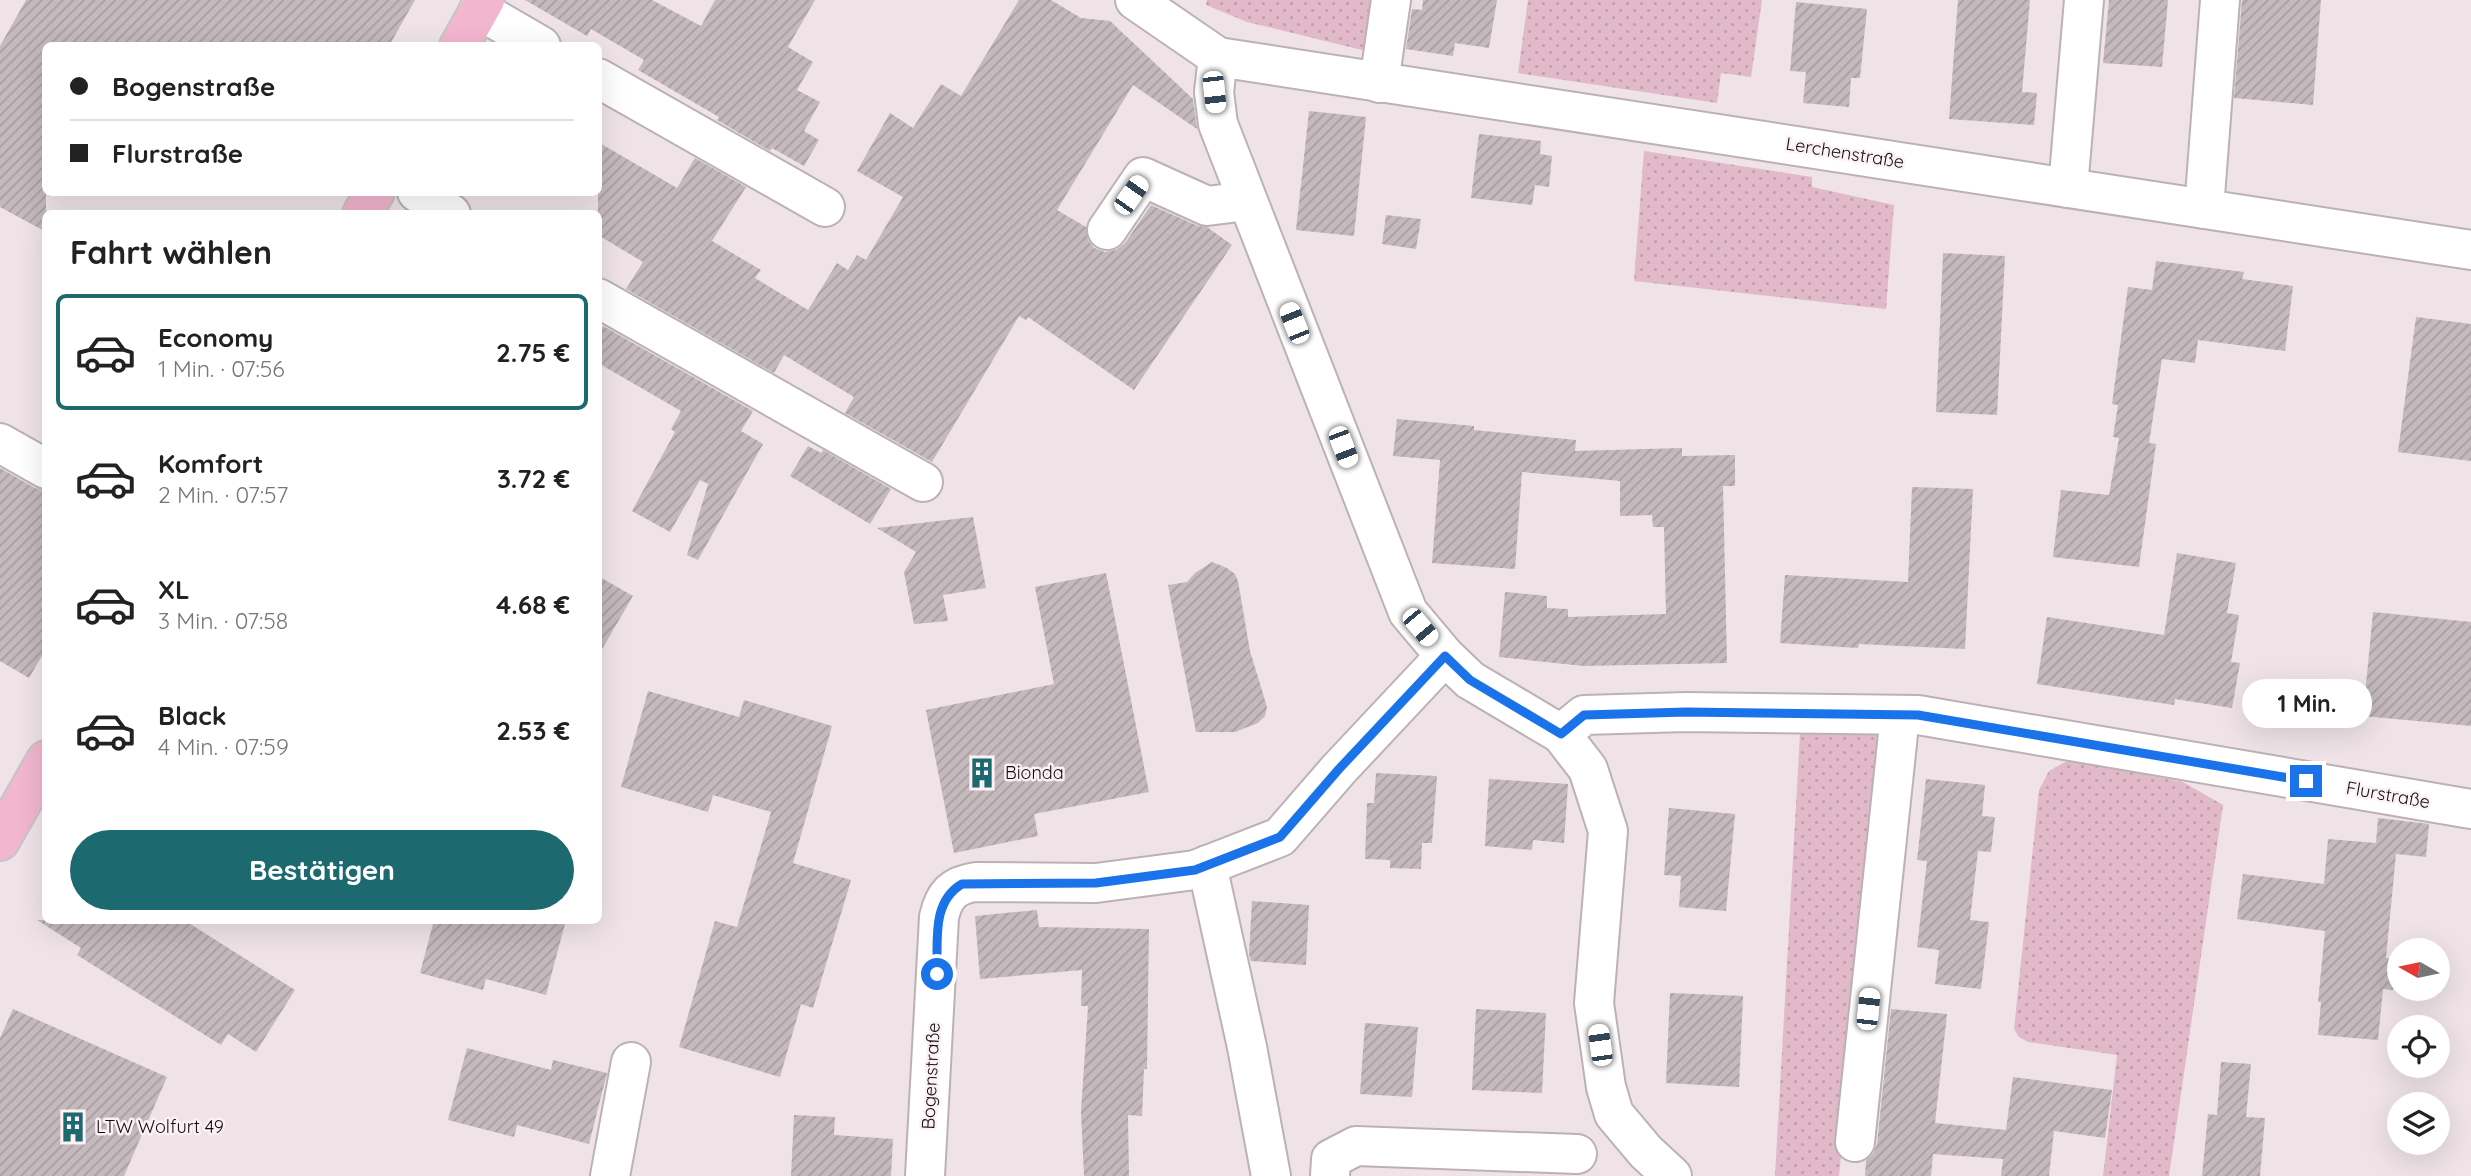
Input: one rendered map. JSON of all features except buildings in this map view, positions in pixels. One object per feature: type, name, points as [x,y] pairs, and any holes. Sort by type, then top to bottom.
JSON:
[{"type":"main road","points":[[461,42],[482,5]]},
{"type":"main road","points":[[0,841],[42,767]]},
{"type":"street","points":[[1135,0],[1218,57],[1214,92],[1218,124],[1408,612],[1445,656],[1470,680],[1561,734],[1588,769],[1608,831],[1594,1003],[1606,1087],[1614,1114],[1646,1152],[1672,1176]]},
{"type":"street","points":[[1379,83],[1391,0]]},
{"type":"street","points":[[2068,188],[2084,0]]},
{"type":"street","points":[[2204,209],[2220,0]]},
{"type":"street","points":[[482,5],[535,42]]},
{"type":"street","name":"Lerchenstraße","points":[[1218,57],[2471,250]]},
{"type":"street","points":[[602,80],[824,206]]},
{"type":"street","points":[[1107,230],[1143,177],[1207,206],[1247,201]]},
{"type":"street","points":[[423,196],[445,210]]},
{"type":"street","points":[[602,300],[923,482]]},
{"type":"street","points":[[0,443],[42,467]]},
{"type":"street","name":"Bogenstraße","points":[[925,1176],[939,917],[942,903],[951,890],[962,884],[976,882],[1096,883],[1195,870],[1280,837],[1339,769],[1445,656]]},
{"type":"street","name":"Flurstraße","points":[[1561,734],[1584,715],[1686,712],[1918,715],[2471,809]]},
{"type":"street","points":[[1855,1142],[1900,715]]},
{"type":"street","points":[[1207,866],[1247,1046],[1271,1176]]},
{"type":"street","points":[[610,1176],[631,1062]]},
{"type":"street","points":[[1330,1176],[1331,1159],[1356,1146],[1573,1165],[1614,1114]]},
{"type":"shaded area","points":[[1207,0],[1374,0],[1366,51],[1247,22],[1206,5]]},
{"type":"shaded area","points":[[1528,0],[1762,0],[1751,77],[1721,73],[1717,103],[1518,73]]},
{"type":"shaded area","points":[[1644,151],[1812,177],[1812,187],[1894,205],[1886,309],[1634,281]]},
{"type":"shaded area","points":[[1800,734],[1885,735],[1839,1176],[1775,1176]]},
{"type":"shaded area","points":[[2069,760],[2183,782],[2223,805],[2169,1176],[2103,1176],[2117,1055],[2028,1042],[2019,1037],[2014,1029],[2039,790],[2049,771]]},
{"type":"place","name":"Bionda","points":[[982,773]]},
{"type":"place","name":"LTW Wolfurt 49","points":[[73,1127]]},
{"type":"route","points":[[937,974],[942,903],[951,890],[962,884],[1096,883],[1195,870],[1280,837],[1339,769],[1445,656],[1470,680],[1561,734],[1584,715],[1686,712],[1918,715],[2306,781]]}]
